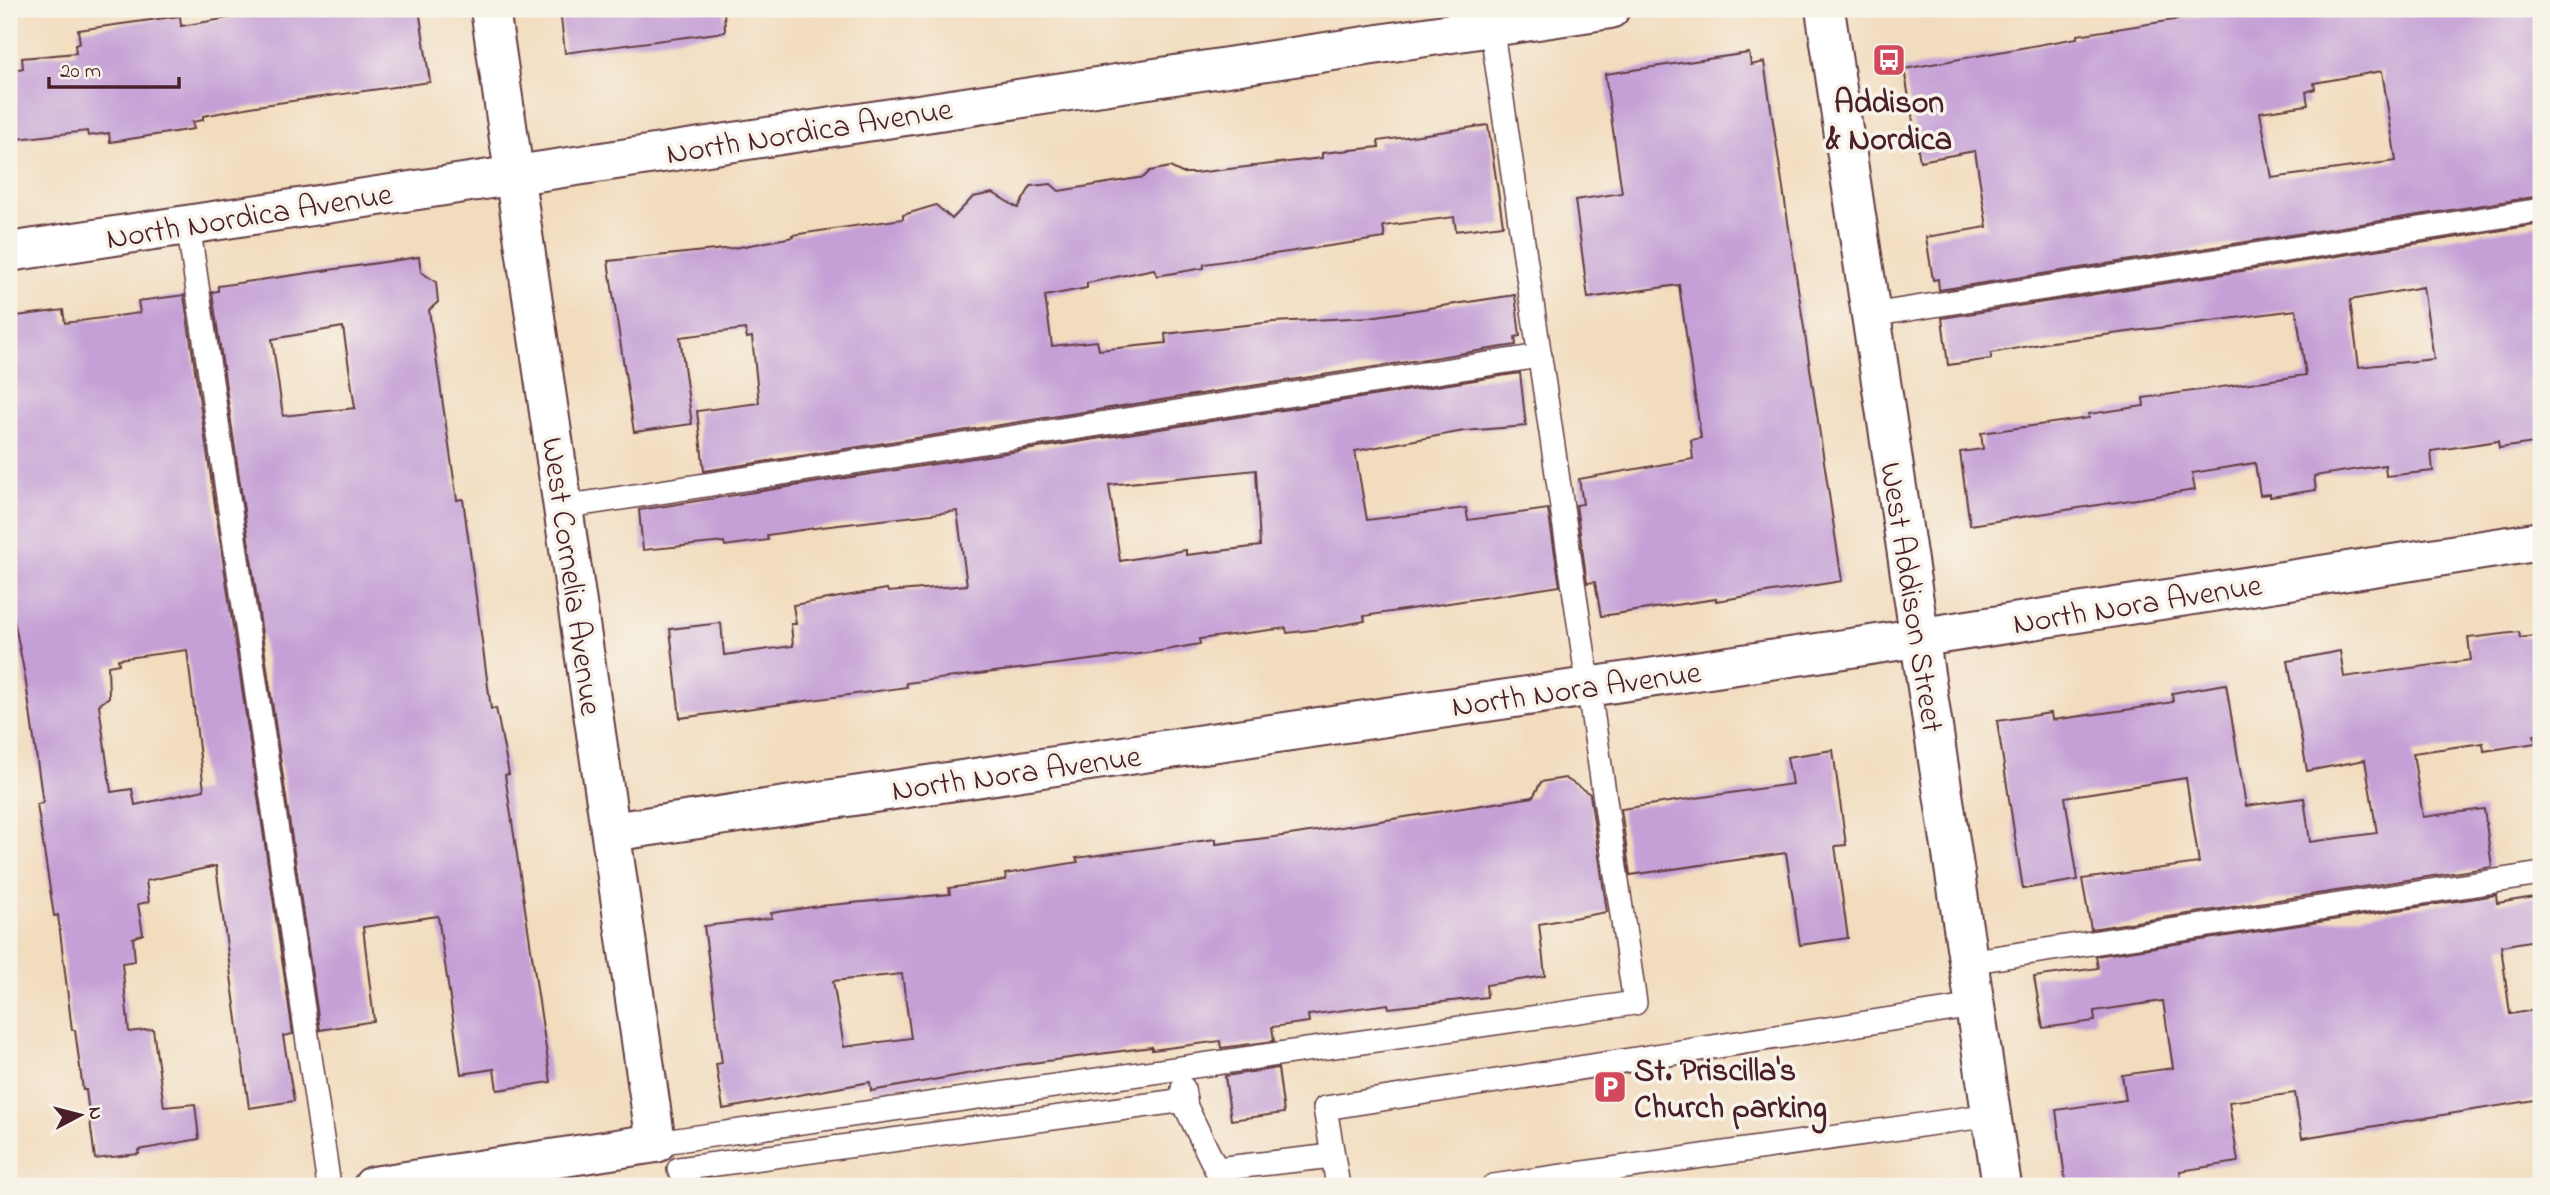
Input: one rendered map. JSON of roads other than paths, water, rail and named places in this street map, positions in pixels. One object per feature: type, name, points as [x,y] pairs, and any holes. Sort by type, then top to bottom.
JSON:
[{"type":"street","name":"West Cornelia Avenue","points":[[490,9],[611,832],[673,1160]]},
{"type":"street","name":"North Nordica Avenue","points":[[9,252],[514,175],[1490,18],[1610,9]]},
{"type":"street","name":"West Addison Street","points":[[1825,9],[2002,1186]]},
{"type":"street","name":"North Nora Avenue","points":[[611,832],[1589,687],[2541,541]]},
{"type":"street","points":[[373,1186],[673,1160]]},
{"type":"lane","points":[[673,1160],[1180,1068],[1635,1003],[1490,18]]},
{"type":"lane","points":[[1871,314],[2541,210]]},
{"type":"lane","points":[[188,224],[329,1186]]},
{"type":"lane","points":[[563,507],[1540,356]]},
{"type":"lane","points":[[1968,962],[2541,874]]},
{"type":"lane","points":[[1338,1186],[1325,1108],[1975,1006]]},
{"type":"lane","points":[[1180,1068],[1185,1100],[1216,1169],[1334,1156]]},
{"type":"lane","points":[[673,1160],[1185,1100]]},
{"type":"lane","points":[[1493,1186],[1991,1115]]},
{"type":"place","name":"Addison & Nordica","points":[[1889,60]]},
{"type":"place","name":"St. Priscilla's Church parking","points":[[1610,1087]]}]
